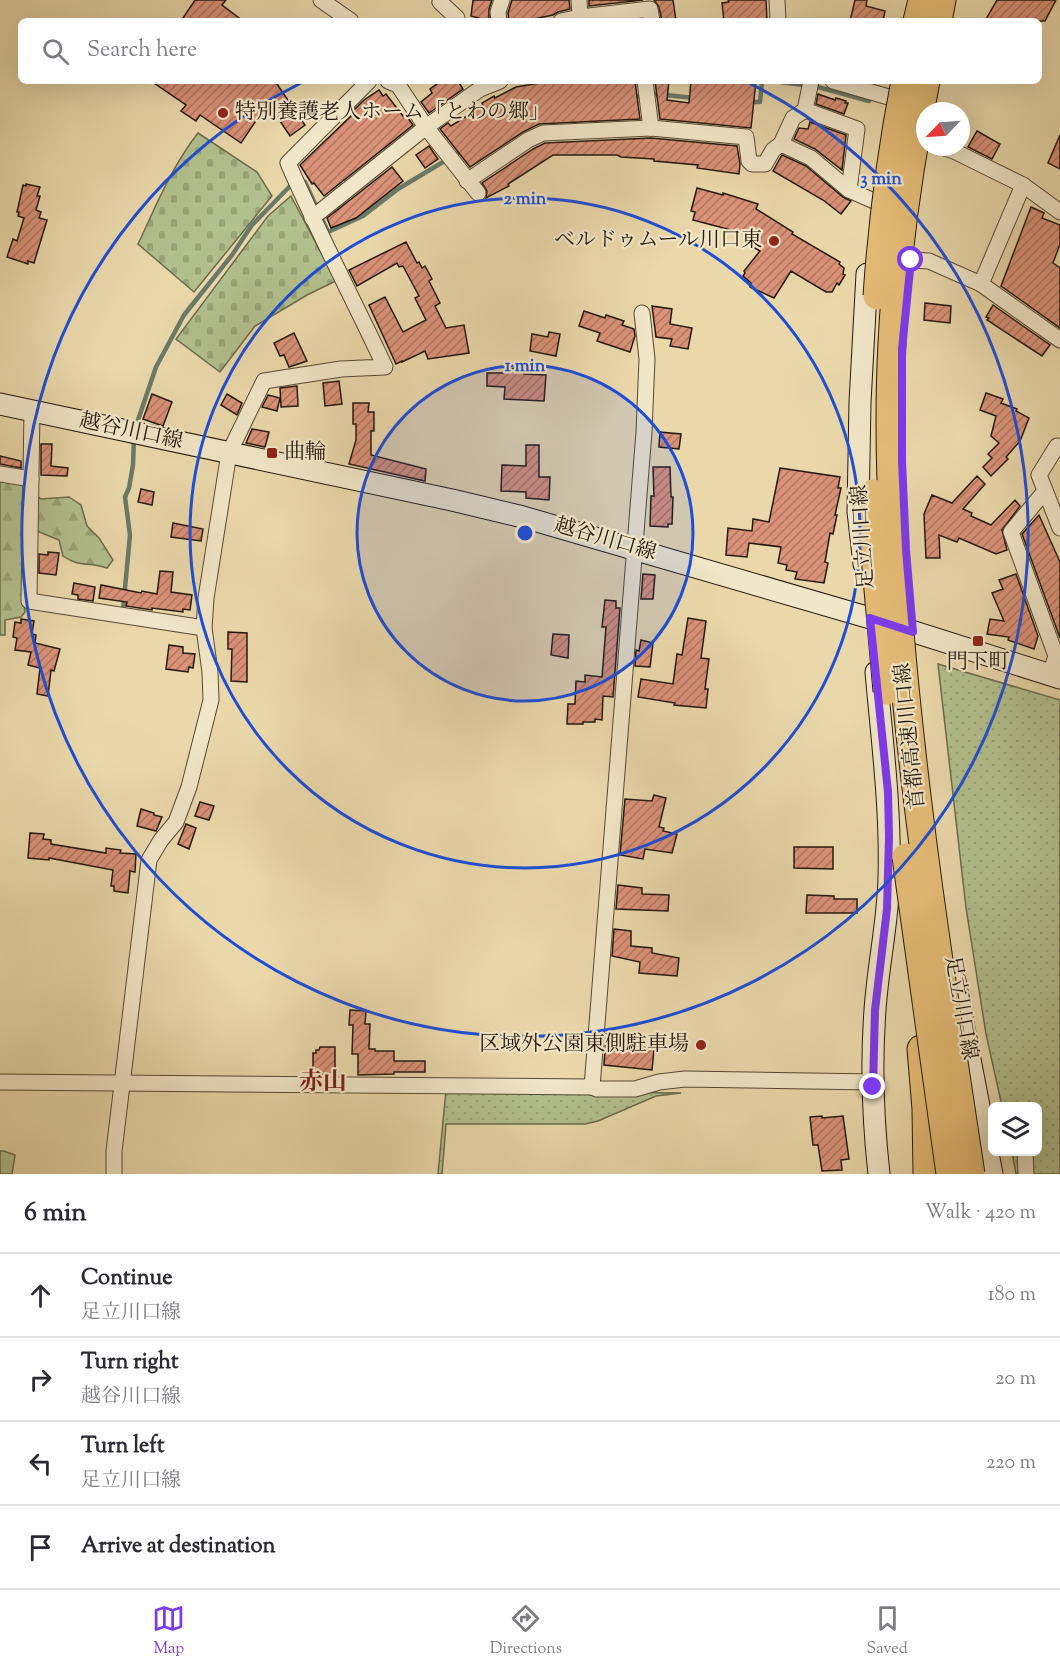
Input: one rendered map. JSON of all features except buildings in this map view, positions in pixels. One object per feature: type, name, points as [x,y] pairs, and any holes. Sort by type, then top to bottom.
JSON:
[{"type":"highway","points":[[918,18],[922,0]]},
{"type":"highway","points":[[939,18],[942,0]]},
{"type":"highway","name":"首都高速川口線","points":[[925,84],[910,164],[896,281],[891,355],[891,504],[917,804],[971,1174]]},
{"type":"highway","name":"首都高速川口線","points":[[898,86],[894,139],[880,249],[875,326],[872,452],[875,556],[882,641],[912,900],[950,1174]]},
{"type":"highway","points":[[912,900],[913,980],[926,1109],[927,1174]]},
{"type":"main road","points":[[908,18],[912,0]]},
{"type":"main road","points":[[945,18],[949,0]]},
{"type":"main road","points":[[929,102],[932,84]]},
{"type":"main road","name":"足立川口線","points":[[879,1174],[873,1082],[875,1010],[887,909],[888,792],[858,512],[864,308],[874,201],[898,86]]},
{"type":"main road","name":"足立川口線","points":[[925,156],[911,260],[902,349],[902,461],[906,550],[931,810],[945,912],[959,1007],[992,1174]]},
{"type":"main road","name":"越谷川口線","points":[[0,404],[452,500],[523,518],[870,618],[1055,677]]},
{"type":"street","points":[[321,0],[347,18]]},
{"type":"street","points":[[441,0],[440,2],[456,18]]},
{"type":"street","points":[[499,18],[502,0]]},
{"type":"street","points":[[579,0],[580,17]]},
{"type":"street","points":[[777,0],[778,18]]},
{"type":"street","points":[[575,18],[650,9],[652,18]]},
{"type":"street","points":[[114,1174],[114,1150],[149,860],[180,813],[189,787],[210,700],[210,672],[204,628],[206,598],[229,453],[264,381],[341,369],[385,368],[351,294],[312,218],[288,163],[366,84]]},
{"type":"street","points":[[397,84],[426,127],[478,193]]},
{"type":"street","points":[[312,218],[426,127],[480,88],[491,84]]},
{"type":"street","points":[[645,84],[651,128]]},
{"type":"street","points":[[467,181],[528,140],[543,133],[651,128],[746,137],[748,161],[752,164],[765,164],[773,150],[781,144],[793,118],[805,111],[810,84]]},
{"type":"street","points":[[872,84],[898,86]]},
{"type":"street","points":[[805,111],[857,129],[849,190]]},
{"type":"street","points":[[781,144],[811,158],[849,190],[874,201]]},
{"type":"street","points":[[964,156],[1023,184],[1060,212]]},
{"type":"street","points":[[981,284],[1023,184]]},
{"type":"street","points":[[911,260],[929,261],[981,284],[1060,340]]},
{"type":"street","points":[[592,1087],[644,432],[647,359],[642,314]]},
{"type":"street","points":[[32,411],[29,601],[204,628]]},
{"type":"street","points":[[1058,446],[1039,475],[1060,528]]},
{"type":"street","points":[[0,474],[31,479]]},
{"type":"street","points":[[1045,491],[1011,532],[1056,656],[1055,677]]},
{"type":"street","points":[[0,1082],[635,1089],[659,1082],[685,1079],[873,1082]]},
{"type":"street","points":[[1025,1156],[1026,1174]]},
{"type":"green space","points":[[198,133],[257,172],[272,196],[194,292],[138,244],[172,173]]},
{"type":"green space","points":[[291,196],[336,281],[307,295],[255,326],[220,372],[176,339],[268,216]]},
{"type":"green space","points":[[0,477],[21,482],[41,499],[69,497],[81,505],[87,526],[99,538],[113,560],[107,568],[74,562],[63,556],[59,540],[37,531],[23,595],[25,612],[21,617],[5,620],[5,635],[0,635]]},
{"type":"green space","points":[[938,664],[1060,700],[1060,1174],[1016,1174],[1013,1156],[1042,1156],[1042,1102],[1001,1102],[986,1034],[966,908]]},
{"type":"green space","points":[[446,1090],[681,1093],[656,1096],[598,1121],[585,1124],[446,1124],[442,1174],[438,1174]]},
{"type":"green space","points":[[0,1151],[15,1155],[12,1174],[0,1174]]},
{"type":"waterway","points":[[747,102],[760,102],[762,84]]},
{"type":"waterway","points":[[796,84],[818,87],[869,101]]},
{"type":"waterway","points":[[631,98],[656,94],[694,98]]},
{"type":"waterway","points":[[305,182],[328,232],[363,216],[398,189],[463,150]]},
{"type":"waterway","points":[[136,426],[156,367],[184,315],[232,255],[252,225],[294,182]]},
{"type":"waterway","points":[[123,609],[130,535],[125,497],[133,465],[134,438]]},
{"type":"place","name":"特別養護老人ホーム「とわの郷」","points":[[223,113]]},
{"type":"place","name":"ベルドゥムール川口東","points":[[774,241]]},
{"type":"place","name":"曲輪","points":[[272,453]]},
{"type":"place","name":"門下町","points":[[978,641]]},
{"type":"place","name":"区域外公園東側駐車場","points":[[701,1045]]},
{"type":"district","name":"赤山","points":[[323,1083]]},
{"type":"route","points":[[873,1087],[875,1010],[887,909],[889,837],[888,792],[870,618],[913,632],[902,461],[902,349],[911,260]]}]
